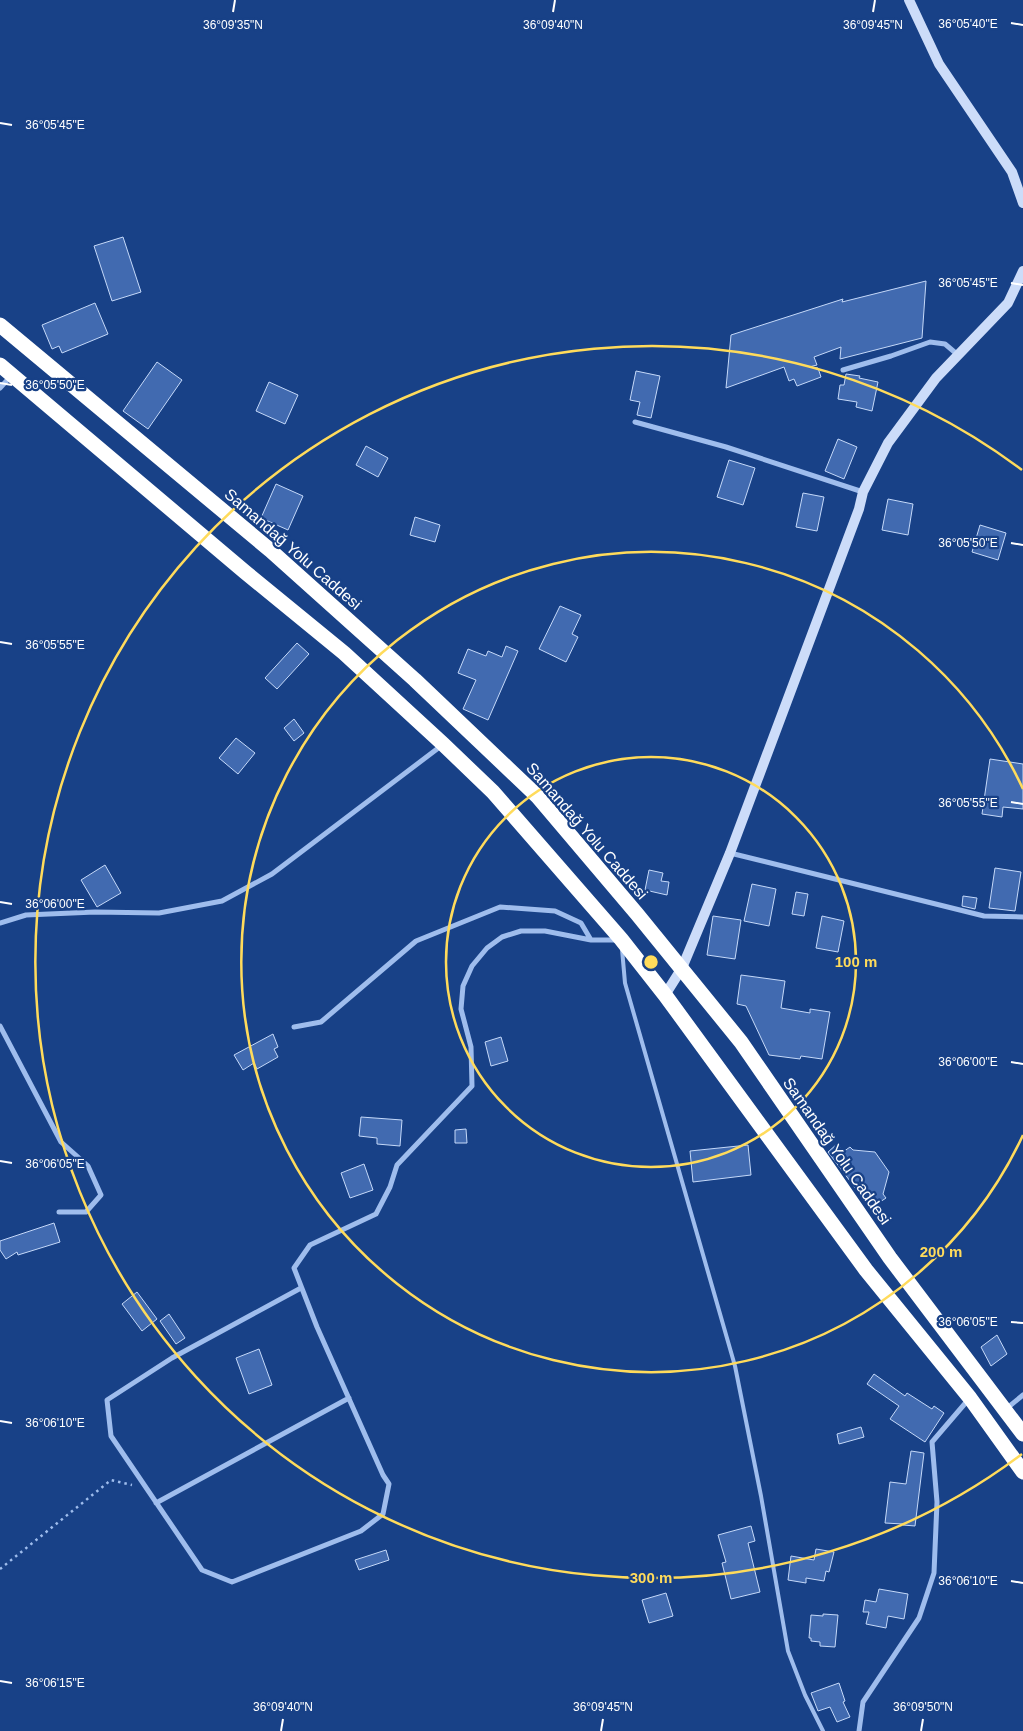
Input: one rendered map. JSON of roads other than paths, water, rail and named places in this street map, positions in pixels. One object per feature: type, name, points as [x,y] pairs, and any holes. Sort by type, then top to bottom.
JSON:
[{"type":"highway","name":"Samandağ Yolu Caddesi","points":[[0,325],[270,550],[415,680],[537,796],[682,968],[740,1042],[890,1258],[1023,1434]]},
{"type":"highway","points":[[6,370],[344,653],[493,792],[621,940],[665,995],[866,1270],[970,1398],[1023,1472]]},
{"type":"street","points":[[909,0],[939,64],[1012,172],[1023,203]]},
{"type":"street","points":[[665,995],[682,968],[730,853],[863,492],[888,443],[936,378],[1008,303],[1023,271]]},
{"type":"street","points":[[843,370],[930,342],[945,344],[958,355]]},
{"type":"street","points":[[0,388],[6,370]]},
{"type":"street","points":[[635,422],[726,447],[863,492]]},
{"type":"street","points":[[0,924],[26,915],[95,912],[159,913],[222,901],[272,874],[443,744]]},
{"type":"street","points":[[730,853],[984,916],[1023,917]]},
{"type":"street","points":[[294,1027],[321,1022],[416,941],[500,907],[555,911],[581,923],[591,940]]},
{"type":"street","points":[[301,1288],[172,1358],[107,1400],[111,1436],[202,1570],[232,1582],[361,1531],[383,1514],[389,1484],[383,1475],[348,1398],[294,1268],[310,1245],[376,1214],[390,1187],[397,1165],[472,1086],[471,1047],[461,1009],[463,986],[472,966],[487,948],[502,937],[521,931],[546,931],[591,940],[621,940]]},
{"type":"street","points":[[0,1026],[61,1142],[88,1166],[101,1195],[86,1212],[59,1212]]},
{"type":"street","points":[[1006,1410],[1023,1395]]},
{"type":"street","points":[[156,1503],[348,1398]]},
{"type":"street","points":[[859,1731],[863,1702],[919,1618],[934,1572],[938,1502],[932,1442],[970,1398]]},
{"type":"lane","points":[[621,940],[625,983],[735,1366],[761,1496],[788,1651],[804,1695],[824,1731]]}]
